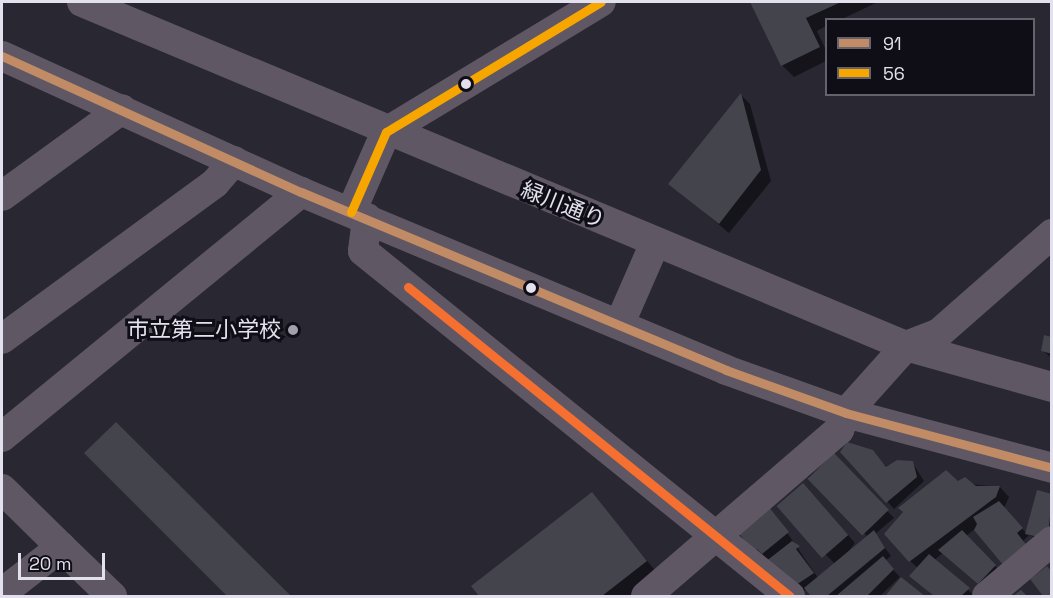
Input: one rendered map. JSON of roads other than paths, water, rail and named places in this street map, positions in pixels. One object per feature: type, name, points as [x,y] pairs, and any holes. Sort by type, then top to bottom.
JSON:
[{"type":"street","name":"緑川通り","points":[[82,2],[386,132],[906,346],[1052,387]]},
{"type":"street","points":[[601,2],[386,132],[359,215],[363,251],[719,536],[790,597]]},
{"type":"street","points":[[2,57],[122,109],[301,192],[620,323],[726,370],[846,412],[1052,468]]},
{"type":"street","points":[[2,196],[122,109]]},
{"type":"street","points":[[2,339],[215,183],[234,161]]},
{"type":"street","points":[[2,437],[301,192]]},
{"type":"street","points":[[646,597],[839,430],[846,412],[906,346],[938,334],[1052,234]]},
{"type":"street","points":[[620,323],[655,243]]},
{"type":"street","points":[[2,489],[112,597]]},
{"type":"street","points":[[987,597],[1052,541]]},
{"type":"street","points":[[2,593],[61,547]]},
{"type":"place","name":"市立第二小学校","points":[[293,330]]}]
